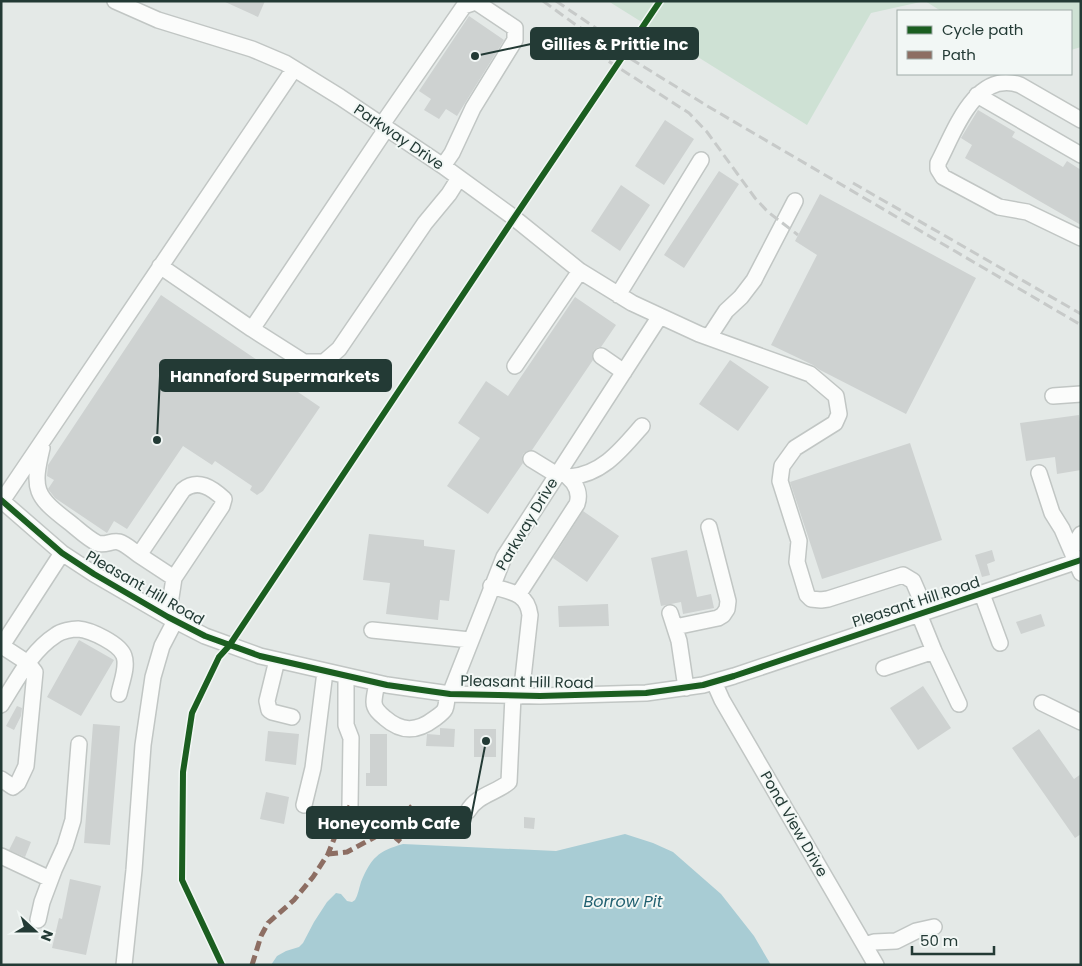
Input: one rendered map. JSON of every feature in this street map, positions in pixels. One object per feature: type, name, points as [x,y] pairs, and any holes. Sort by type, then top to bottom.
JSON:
[{"type":"street","name":"Parkway Drive","points":[[115,1],[158,20],[260,52],[294,69],[340,97],[443,166],[513,217],[580,271],[632,304],[776,363],[810,374],[836,396],[839,414],[835,423],[795,448],[782,466],[780,475],[780,481],[798,541],[797,562],[807,594],[811,599],[828,599],[903,575],[913,581],[923,613]]},
{"type":"street","points":[[252,329],[464,6],[476,2],[515,28],[515,40],[473,108],[452,153],[443,166]]},
{"type":"street","points":[[1,501],[294,69]]},
{"type":"street","points":[[1081,120],[1020,85],[1013,82],[1000,82],[988,87],[977,95],[968,106],[938,163],[938,169],[943,177],[999,208],[1026,212],[1081,238]]},
{"type":"street","points":[[977,95],[1081,155]]},
{"type":"street","points":[[618,295],[701,160]]},
{"type":"street","points":[[160,266],[304,362],[324,362],[340,349],[425,223],[449,194],[459,178]]},
{"type":"street","points":[[713,338],[726,311],[741,297],[754,280],[795,201]]},
{"type":"street","points":[[515,366],[580,271]]},
{"type":"street","name":"Parkway Drive","points":[[377,683],[374,703],[376,708],[391,723],[403,729],[422,727],[444,711],[449,693],[504,557],[562,474],[660,316]]},
{"type":"street","points":[[601,356],[624,372]]},
{"type":"street","points":[[1053,396],[1081,394]]},
{"type":"street","points":[[562,474],[591,472],[601,468],[620,451],[642,426]]},
{"type":"street","points":[[45,436],[36,472],[36,483],[41,498],[91,540],[103,544],[119,542],[174,578]]},
{"type":"street","points":[[518,594],[576,508],[579,499],[578,494],[562,474],[531,459]]},
{"type":"street","points":[[1038,474],[1052,513],[1077,561]]},
{"type":"street","points":[[124,965],[144,745],[153,677],[172,619],[174,578],[222,506],[224,499],[204,485],[189,485],[133,551]]},
{"type":"street","name":"Pleasant Hill Road","points":[[1,501],[62,553],[94,574],[204,636],[246,653],[325,672],[377,683],[449,693],[583,696],[637,694],[686,688],[714,682],[1077,561]]},
{"type":"street","points":[[686,688],[679,641],[672,620],[718,618],[723,615],[727,608],[727,595],[709,526]]},
{"type":"street","points":[[1077,561],[1081,534]]},
{"type":"street","points":[[1,779],[13,787],[18,783],[26,766],[35,672],[28,663],[2,643],[62,553]]},
{"type":"street","points":[[468,811],[472,804],[509,782],[517,696],[530,615],[529,605],[526,600],[518,594],[492,586]]},
{"type":"street","points":[[982,594],[1000,643]]},
{"type":"street","points":[[923,613],[934,651],[959,704]]},
{"type":"street","points":[[1,705],[28,663],[45,643],[58,633],[77,629],[109,641],[120,649],[124,656],[125,666],[119,694]]},
{"type":"street","points":[[372,630],[470,640]]},
{"type":"street","points":[[884,668],[934,651]]},
{"type":"street","points":[[277,660],[267,700],[268,706],[272,712],[292,717]]},
{"type":"street","points":[[304,805],[313,768],[325,672]]},
{"type":"street","points":[[346,676],[346,725],[351,738],[350,806]]},
{"type":"street","name":"Pond View Drive","points":[[714,682],[722,700],[876,965]]},
{"type":"street","points":[[1042,703],[1081,722]]},
{"type":"street","points":[[38,920],[50,879],[65,846],[73,820],[79,744]]},
{"type":"street","points":[[1,856],[50,879]]},
{"type":"street","points":[[865,945],[874,942],[896,941],[916,931],[934,926]]},
{"type":"green space","points":[[608,1],[925,1],[871,13],[807,125]]},
{"type":"green space","points":[[925,1],[1081,1],[1081,47],[1072,50],[1072,10],[939,10]]},
{"type":"water","name":"Borrow Pit","points":[[625,834],[673,852],[721,894],[754,936],[771,965],[271,965],[277,956],[299,947],[303,943],[327,902],[336,893],[341,894],[347,901],[352,902],[355,900],[361,882],[372,861],[381,853],[394,847],[403,844],[556,851]]},
{"type":"building","points":[[223,1],[265,1],[258,17]]},
{"type":"building","points":[[469,16],[504,40],[457,116],[446,109],[439,119],[424,110],[431,99],[419,91]]},
{"type":"building","points":[[978,110],[1015,132],[1012,137],[1063,167],[1067,161],[1081,170],[1081,225],[965,158],[972,145],[961,138]]},
{"type":"building","points":[[665,120],[694,139],[664,185],[635,166]]},
{"type":"building","points":[[719,171],[739,184],[684,268],[664,255]]},
{"type":"building","points":[[621,185],[650,205],[620,251],[591,231]]},
{"type":"building","points":[[820,194],[976,278],[906,414],[771,345],[817,255],[795,241]]},
{"type":"building","points":[[161,295],[275,372],[273,375],[320,407],[263,491],[257,495],[250,490],[252,486],[215,461],[212,465],[183,446],[127,529],[114,521],[107,533],[55,498],[48,489],[54,480],[47,476],[48,465]]},
{"type":"building","points":[[575,297],[616,325],[601,347],[593,351],[593,360],[532,450],[523,454],[523,463],[488,514],[447,486],[480,438],[458,423],[486,381],[508,396]]},
{"type":"building","points":[[730,360],[769,387],[738,431],[699,404]]},
{"type":"building","points":[[1079,415],[1081,428],[1081,470],[1057,474],[1055,457],[1026,461],[1020,423]]},
{"type":"building","points":[[910,443],[942,540],[822,579],[790,482]]},
{"type":"building","points":[[583,511],[619,536],[587,582],[553,558]]},
{"type":"building","points":[[369,534],[424,540],[424,546],[455,550],[449,601],[440,600],[438,620],[386,614],[390,583],[363,580]]},
{"type":"building","points":[[687,550],[697,597],[711,594],[714,608],[683,614],[681,602],[661,606],[651,558]]},
{"type":"building","points":[[992,550],[995,561],[987,564],[990,575],[982,577],[975,555]]},
{"type":"building","points":[[608,604],[609,626],[559,627],[558,606]]},
{"type":"building","points":[[1041,614],[1045,626],[1021,634],[1016,622]]},
{"type":"building","points":[[79,640],[114,660],[81,716],[47,697]]},
{"type":"building","points":[[923,686],[951,728],[918,750],[890,708]]},
{"type":"building","points":[[17,706],[22,708],[21,716],[14,730],[6,726]]},
{"type":"building","points":[[93,724],[120,726],[110,845],[84,843]]},
{"type":"building","points":[[440,728],[455,729],[454,747],[426,746],[427,734],[440,735]]},
{"type":"building","points":[[474,729],[496,729],[496,757],[474,757]]},
{"type":"building","points":[[1039,729],[1074,779],[1081,774],[1081,834],[1075,838],[1012,748]]},
{"type":"building","points":[[268,731],[299,734],[296,765],[265,761]]},
{"type":"building","points":[[370,734],[387,734],[387,786],[366,786],[366,773],[370,773]]},
{"type":"building","points":[[266,792],[289,797],[284,824],[260,819]]},
{"type":"building","points":[[524,817],[535,818],[534,829],[524,828]]},
{"type":"building","points":[[16,836],[31,842],[25,857],[9,850]]},
{"type":"building","points":[[70,879],[101,886],[86,955],[52,948],[59,918],[62,919]]},
{"type":"railway","points":[[543,1],[576,25],[709,107],[1081,325]]},
{"type":"railway","points":[[556,1],[621,45]]},
{"type":"railway","points":[[571,37],[689,113],[707,132],[755,198],[768,212],[798,235]]},
{"type":"railway","points":[[853,183],[1081,314]]},
{"type":"marked path","points":[[252,965],[261,936],[268,923],[294,900],[313,877],[328,854],[350,806]]},
{"type":"marked path","points":[[328,854],[347,852],[375,837],[400,820],[412,806]]},
{"type":"marked path","points":[[400,820],[396,827],[396,838],[403,844]]},
{"type":"cycle path","points":[[222,965],[182,880],[183,772],[192,713],[219,657],[229,646],[660,1]]},
{"type":"cycle path","points":[[1,500],[62,553],[168,617],[205,636],[260,656],[387,685],[450,694],[540,696],[646,693],[703,685],[1081,560]]},
{"type":"place","name":"Gillies & Prittie Inc","points":[[475,56]]},
{"type":"place","name":"Hannaford Supermarkets","points":[[157,440]]},
{"type":"place","name":"Honeycomb Cafe","points":[[486,741]]}]
